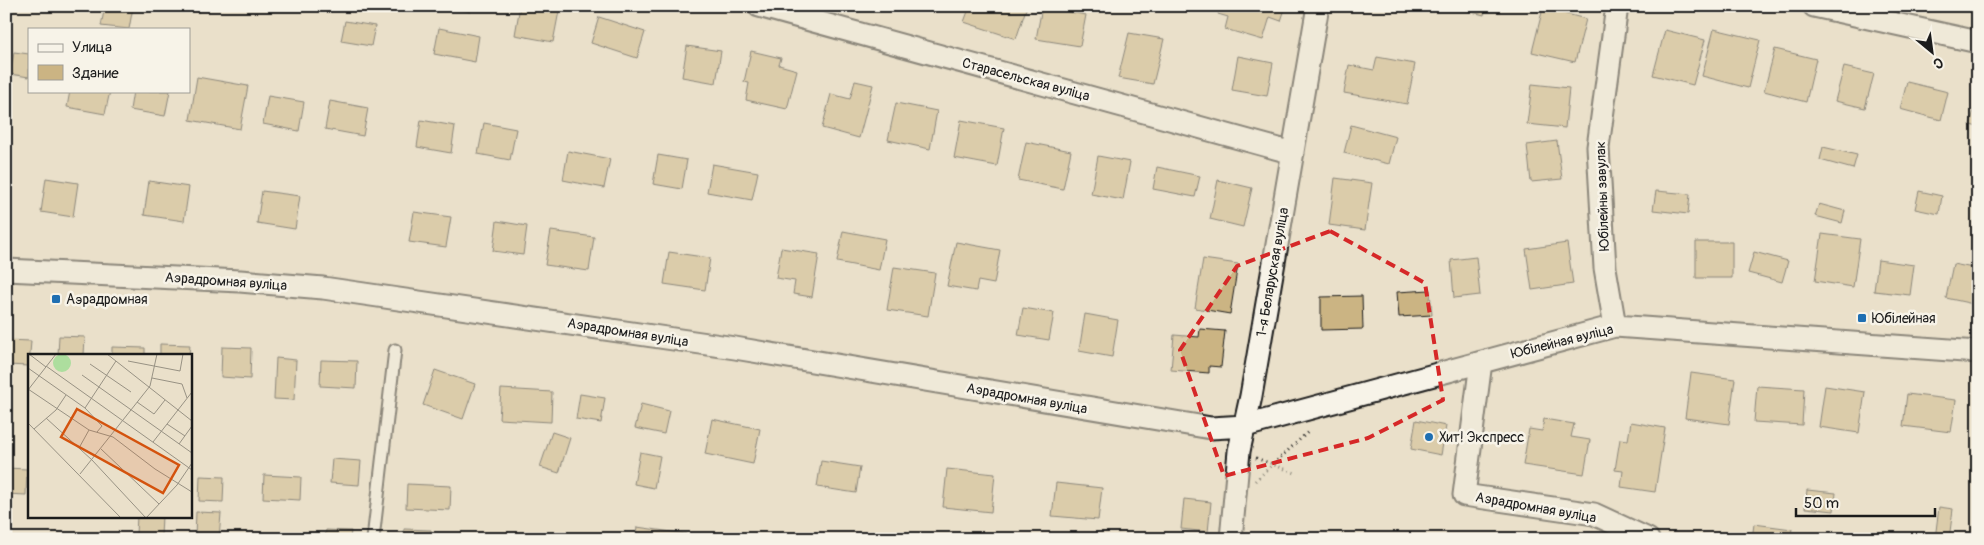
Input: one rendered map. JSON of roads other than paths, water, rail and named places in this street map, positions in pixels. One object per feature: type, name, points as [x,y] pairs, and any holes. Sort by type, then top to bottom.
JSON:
[{"type":"street","name":"Старасельская вуліца","points":[[759,6],[1293,152]]},
{"type":"street","name":"1-я Беларуская вуліца","points":[[1231,539],[1239,451],[1245,426],[1318,6]]},
{"type":"street","name":"Юбілейны завулак","points":[[1615,326],[1605,268],[1598,147],[1617,6]]},
{"type":"street","points":[[1814,6],[1978,42]]},
{"type":"street","name":"Аэрадромная вуліца","points":[[6,270],[240,281],[323,288],[735,348],[1191,426],[1228,428],[1245,426]]},
{"type":"street","name":"Юбілейная вуліца","points":[[1245,426],[1615,326],[1978,352]]},
{"type":"street","name":"Аэрадромная вуліца","points":[[1481,362],[1464,495],[1594,514],[1648,539]]},
{"type":"lane","points":[[373,539],[395,350]]},
{"type":"place","name":"Аэрадромная","points":[[56,299]]},
{"type":"place","name":"Юбілейная","points":[[1862,318]]},
{"type":"place","name":"Хит! Экспресс","points":[[1429,437]]}]
